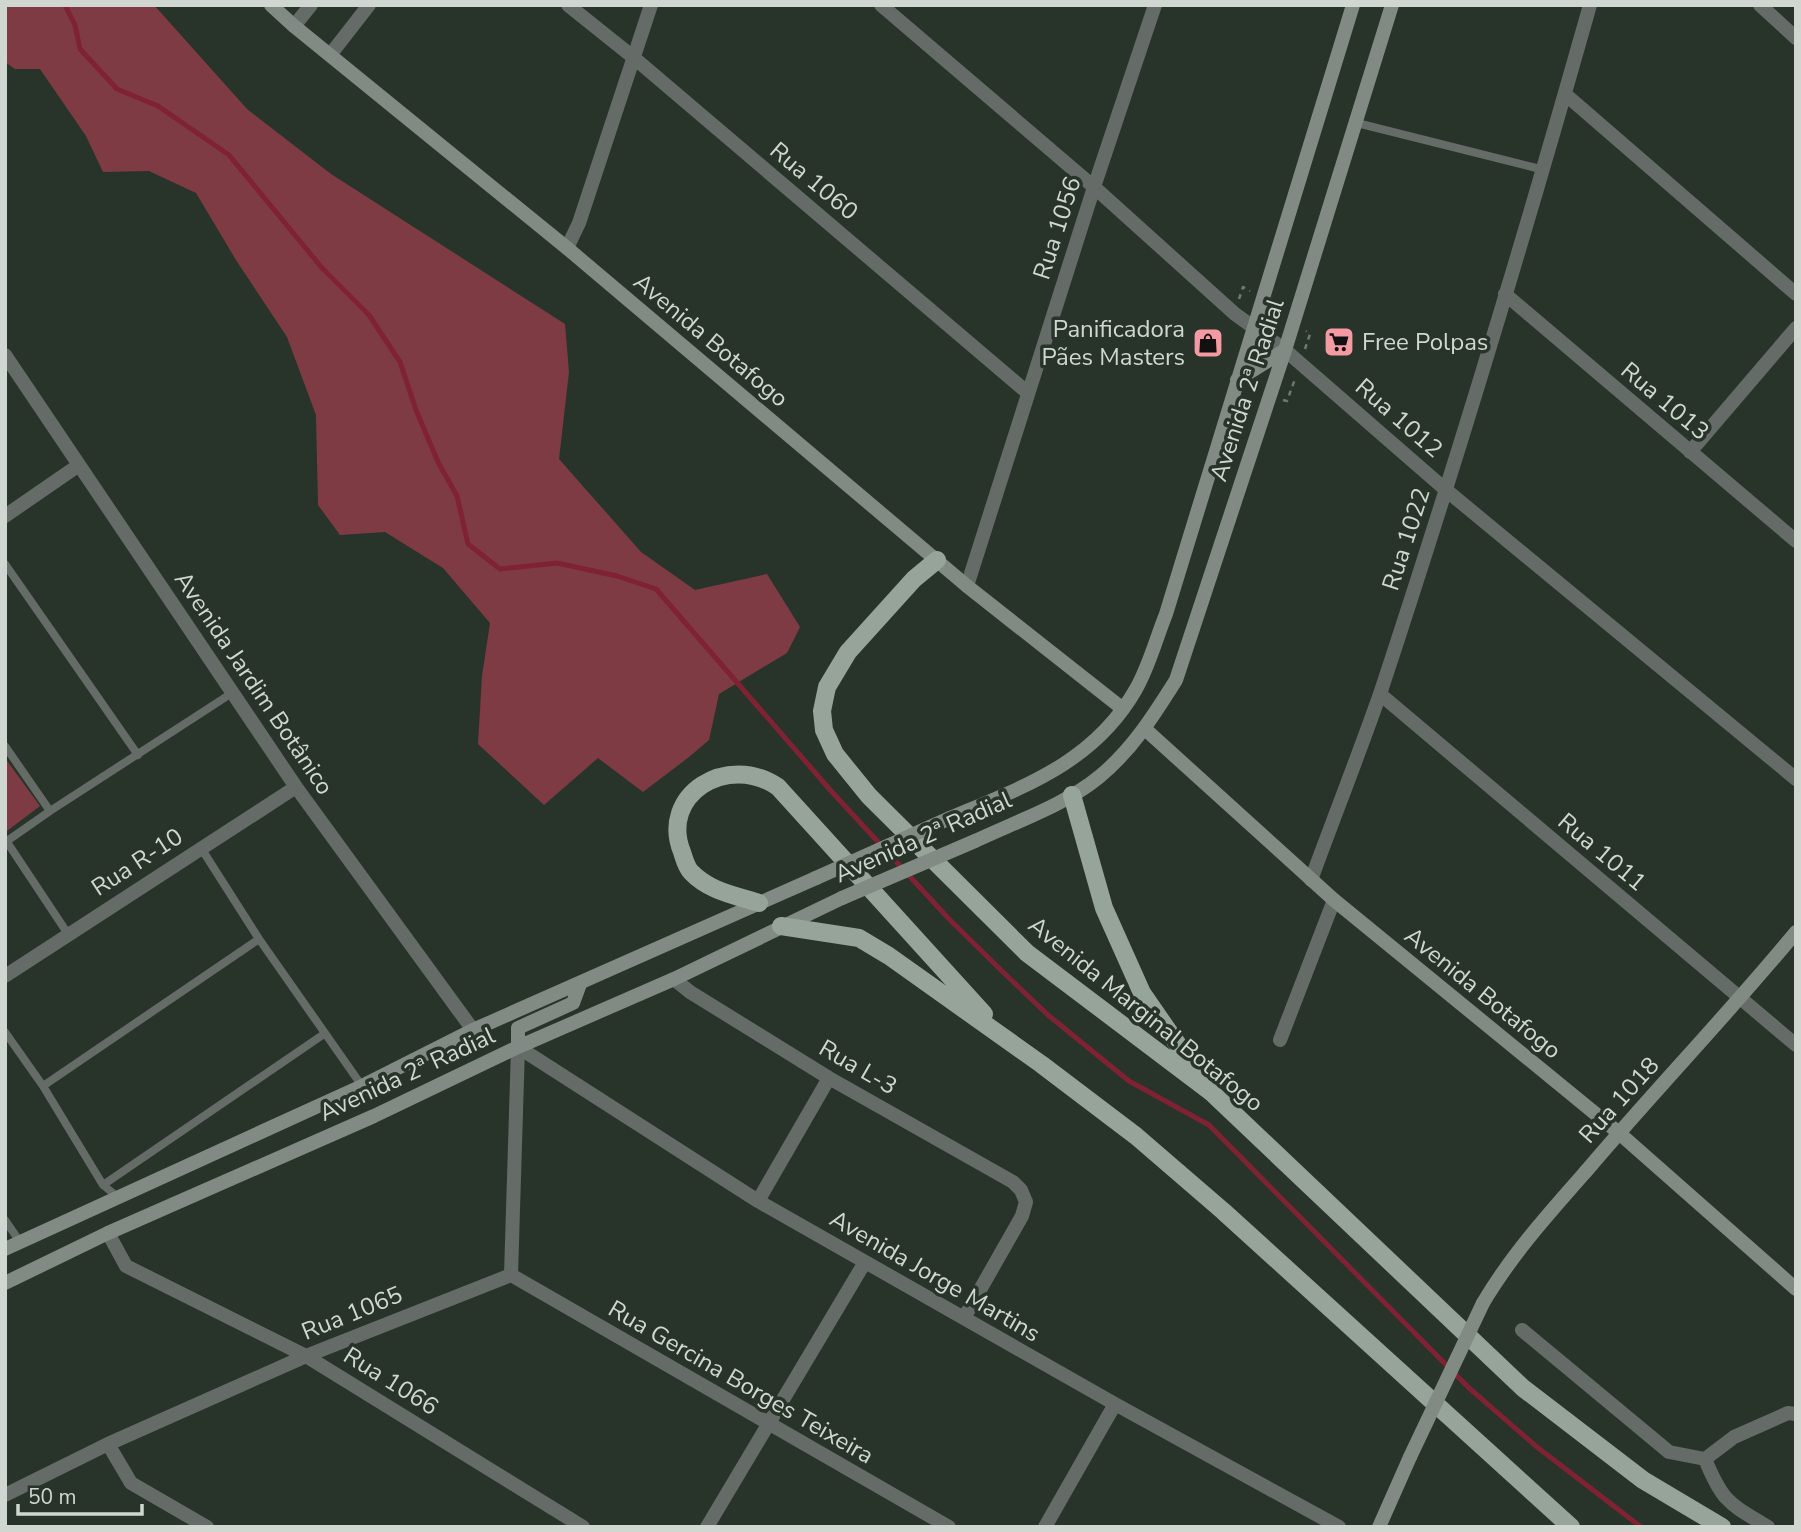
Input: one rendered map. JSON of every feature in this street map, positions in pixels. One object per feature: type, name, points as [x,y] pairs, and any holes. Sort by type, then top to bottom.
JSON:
[{"type":"main road","name":"Avenida Botafogo","points":[[271,5],[567,248],[967,586],[1123,709]]},
{"type":"main road","name":"Avenida 2ª Radial","points":[[5,1249],[362,1086],[473,1030],[1042,779],[1087,749],[1123,709],[1136,688],[1166,614],[1353,5]]},
{"type":"main road","name":"Avenida 2ª Radial","points":[[5,1283],[108,1233],[374,1116],[518,1047],[674,979],[842,898],[975,841],[1072,795],[1099,777],[1145,729],[1176,680],[1285,350],[1392,5]]},
{"type":"main road","points":[[1237,380],[1285,350]]},
{"type":"main road","name":"Avenida Marginal Botafogo","points":[[937,560],[914,579],[848,652],[827,687],[822,711],[824,730],[835,754],[869,796],[1027,953],[1211,1092],[1523,1388],[1643,1480],[1722,1527]]},
{"type":"main road","name":"Avenida Botafogo","points":[[1145,729],[1334,900],[1619,1133],[1796,1289]]},
{"type":"main road","points":[[759,903],[713,889],[689,870],[678,842],[680,817],[692,794],[701,785],[723,775],[758,775],[778,787],[1000,1033]]},
{"type":"main road","points":[[1072,795],[1104,908],[1142,993],[1211,1092]]},
{"type":"main road","points":[[781,926],[859,938],[1000,1033],[1136,1136],[1403,1373],[1571,1527]]},
{"type":"main road","name":"Rua 1018","points":[[1379,1527],[1483,1303],[1521,1245],[1741,999],[1796,932]]},
{"type":"main road","points":[[518,1047],[518,1028],[573,1003],[580,985]]},
{"type":"street","points":[[294,26],[311,5]]},
{"type":"street","points":[[330,55],[369,5]]},
{"type":"street","name":"Rua 1060","points":[[568,5],[633,57],[1028,393]]},
{"type":"street","points":[[567,248],[579,223],[651,5]]},
{"type":"street","name":"Rua 1012","points":[[881,5],[1253,327],[1285,350],[1446,490],[1796,779]]},
{"type":"street","name":"Rua 1056","points":[[967,586],[1155,5]]},
{"type":"street","name":"Rua 1022","points":[[1311,880],[1380,694],[1446,490],[1544,170],[1590,5]]},
{"type":"street","points":[[1760,5],[1795,34]]},
{"type":"street","points":[[1565,94],[1796,294]]},
{"type":"street","name":"Rua 1013","points":[[1505,294],[1796,541]]},
{"type":"street","points":[[1690,452],[1796,328]]},
{"type":"street","name":"Avenida Jardim Botânico","points":[[5,355],[296,787],[473,1030]]},
{"type":"street","points":[[5,516],[79,465]]},
{"type":"street","name":"Rua 1011","points":[[1380,694],[1796,1045]]},
{"type":"street","name":"Rua R-10","points":[[5,976],[296,787]]},
{"type":"street","points":[[1280,1040],[1334,900]]},
{"type":"street","name":"Rua L-3","points":[[674,979],[690,992],[830,1078],[1013,1182],[1021,1190],[1026,1202],[1022,1216],[964,1318]]},
{"type":"street","points":[[511,1275],[518,1047]]},
{"type":"street","name":"Avenida Jorge Martins","points":[[518,1047],[758,1201],[1115,1404],[1339,1527]]},
{"type":"street","points":[[758,1201],[830,1078]]},
{"type":"street","name":"Rua 1066","points":[[108,1233],[126,1266],[306,1356],[583,1527]]},
{"type":"street","points":[[707,1527],[865,1262]]},
{"type":"street","name":"Rua 1065","points":[[5,1495],[108,1444],[306,1356],[511,1275]]},
{"type":"street","name":"Rua Gercina Borges Teixeira","points":[[511,1275],[949,1527]]},
{"type":"street","points":[[1522,1330],[1669,1452],[1705,1459],[1734,1437],[1788,1413],[1796,1414]]},
{"type":"street","points":[[1045,1527],[1115,1404]]},
{"type":"street","points":[[108,1444],[131,1483],[207,1527]]},
{"type":"street","points":[[1705,1459],[1717,1489],[1729,1503],[1768,1527]]},
{"type":"lane","points":[[1357,123],[1544,170]]},
{"type":"lane","points":[[5,564],[138,755]]},
{"type":"lane","points":[[68,934],[6,840],[232,693]]},
{"type":"lane","points":[[5,746],[50,811]]},
{"type":"lane","points":[[201,847],[259,939],[362,1086]]},
{"type":"lane","points":[[43,1086],[259,939]]},
{"type":"lane","points":[[5,1032],[43,1086],[103,1185],[119,1198]]},
{"type":"lane","points":[[103,1185],[324,1034]]},
{"type":"lane","points":[[5,1220],[20,1242]]},
{"type":"shaded area","points":[[5,5],[154,5],[247,109],[331,174],[565,324],[569,372],[559,459],[641,552],[695,590],[767,574],[800,627],[787,653],[719,694],[709,740],[643,792],[598,758],[544,805],[478,744],[482,676],[490,623],[443,568],[385,532],[340,535],[318,505],[316,415],[287,337],[196,193],[149,171],[103,172],[86,136],[40,69],[15,69],[5,62]]},
{"type":"shaded area","points":[[5,758],[40,806],[7,831],[5,828]]},
{"type":"waterway","points":[[65,5],[75,25],[80,49],[117,89],[158,106],[229,155],[322,268],[369,315],[400,362],[438,462],[457,496],[468,544],[500,569],[557,563],[617,576],[656,589],[832,792],[949,919],[1048,1015],[1129,1081],[1209,1125],[1469,1388],[1537,1447],[1641,1527]]},
{"type":"place","name":"Free Polpas","points":[[1339,342]]},
{"type":"place","name":"Panificadora Pães Masters","points":[[1208,343]]}]
